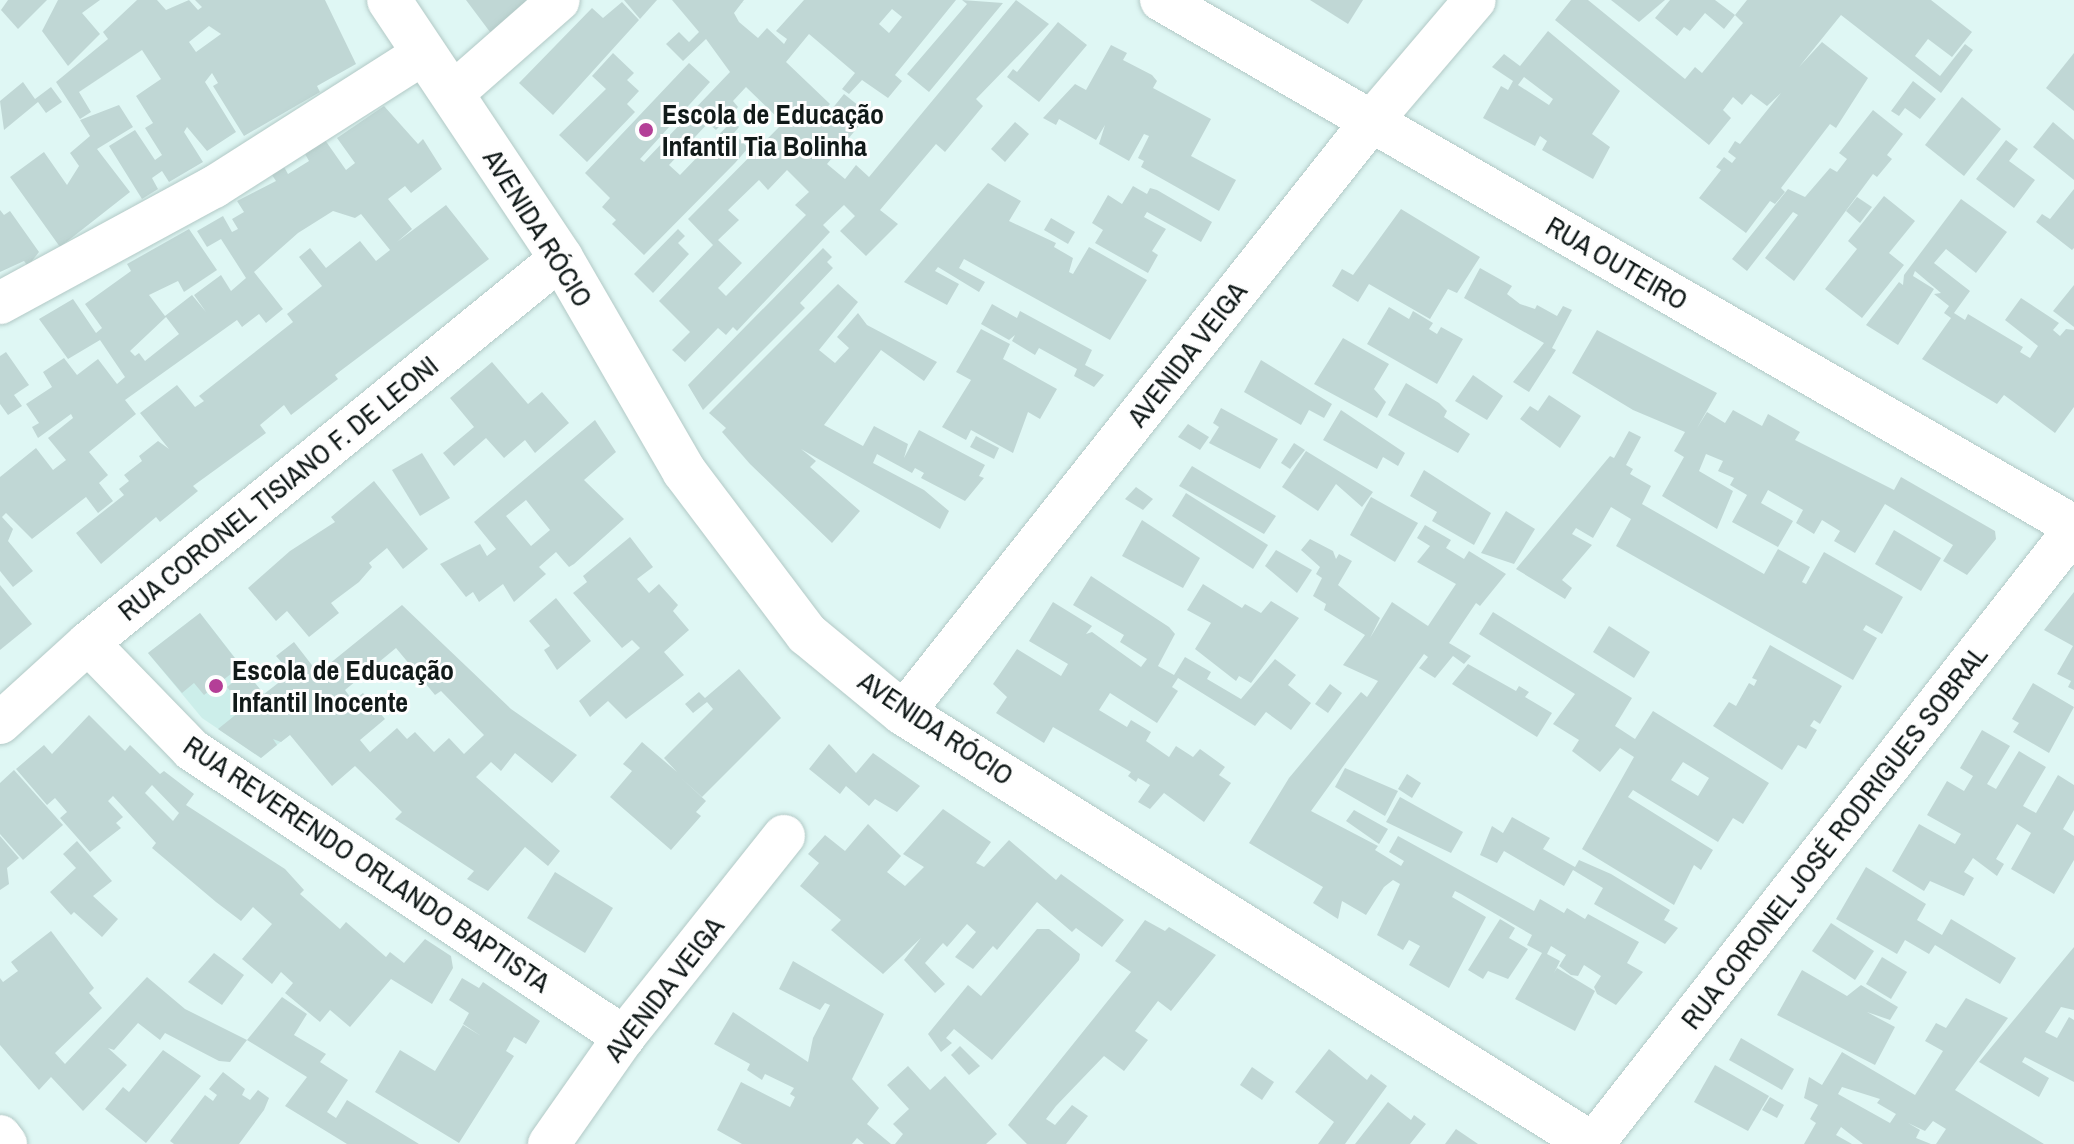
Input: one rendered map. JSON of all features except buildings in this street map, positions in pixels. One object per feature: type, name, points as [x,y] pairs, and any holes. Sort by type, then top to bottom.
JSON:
[{"type":"street","name":"AVENIDA RÓCIO","points":[[389,0],[561,258],[684,471],[807,634],[903,713],[1593,1144]]},
{"type":"street","points":[[452,94],[559,0]]},
{"type":"street","name":"RUA OUTEIRO","points":[[1161,0],[2074,528]]},
{"type":"street","name":"AVENIDA VEIGA","points":[[903,713],[1371,122],[1475,0]]},
{"type":"street","points":[[0,303],[214,187],[423,54]]},
{"type":"street","name":"RUA CORONEL TISIANO F. DE LEONI","points":[[0,723],[88,643],[561,258]]},
{"type":"street","name":"RUA CORONEL JOSÉ RODRIGUES SOBRAL","points":[[1593,1144],[2074,528]]},
{"type":"street","name":"RUA REVERENDO ORLANDO BAPTISTA","points":[[88,643],[192,750],[624,1037]]},
{"type":"street","name":"AVENIDA VEIGA","points":[[549,1144],[624,1037],[784,836]]},
{"type":"street","points":[[0,1136],[6,1144]]},
{"type":"shaded area","name":"Escola de Educação Infantil Inocente","points":[[200,613],[293,732],[261,758],[202,718],[148,653]]},
{"type":"place","name":"Escola de Educação Infantil Tia Bolinha","points":[[646,130]]},
{"type":"place","name":"Escola de Educação Infantil Inocente","points":[[216,686]]}]
